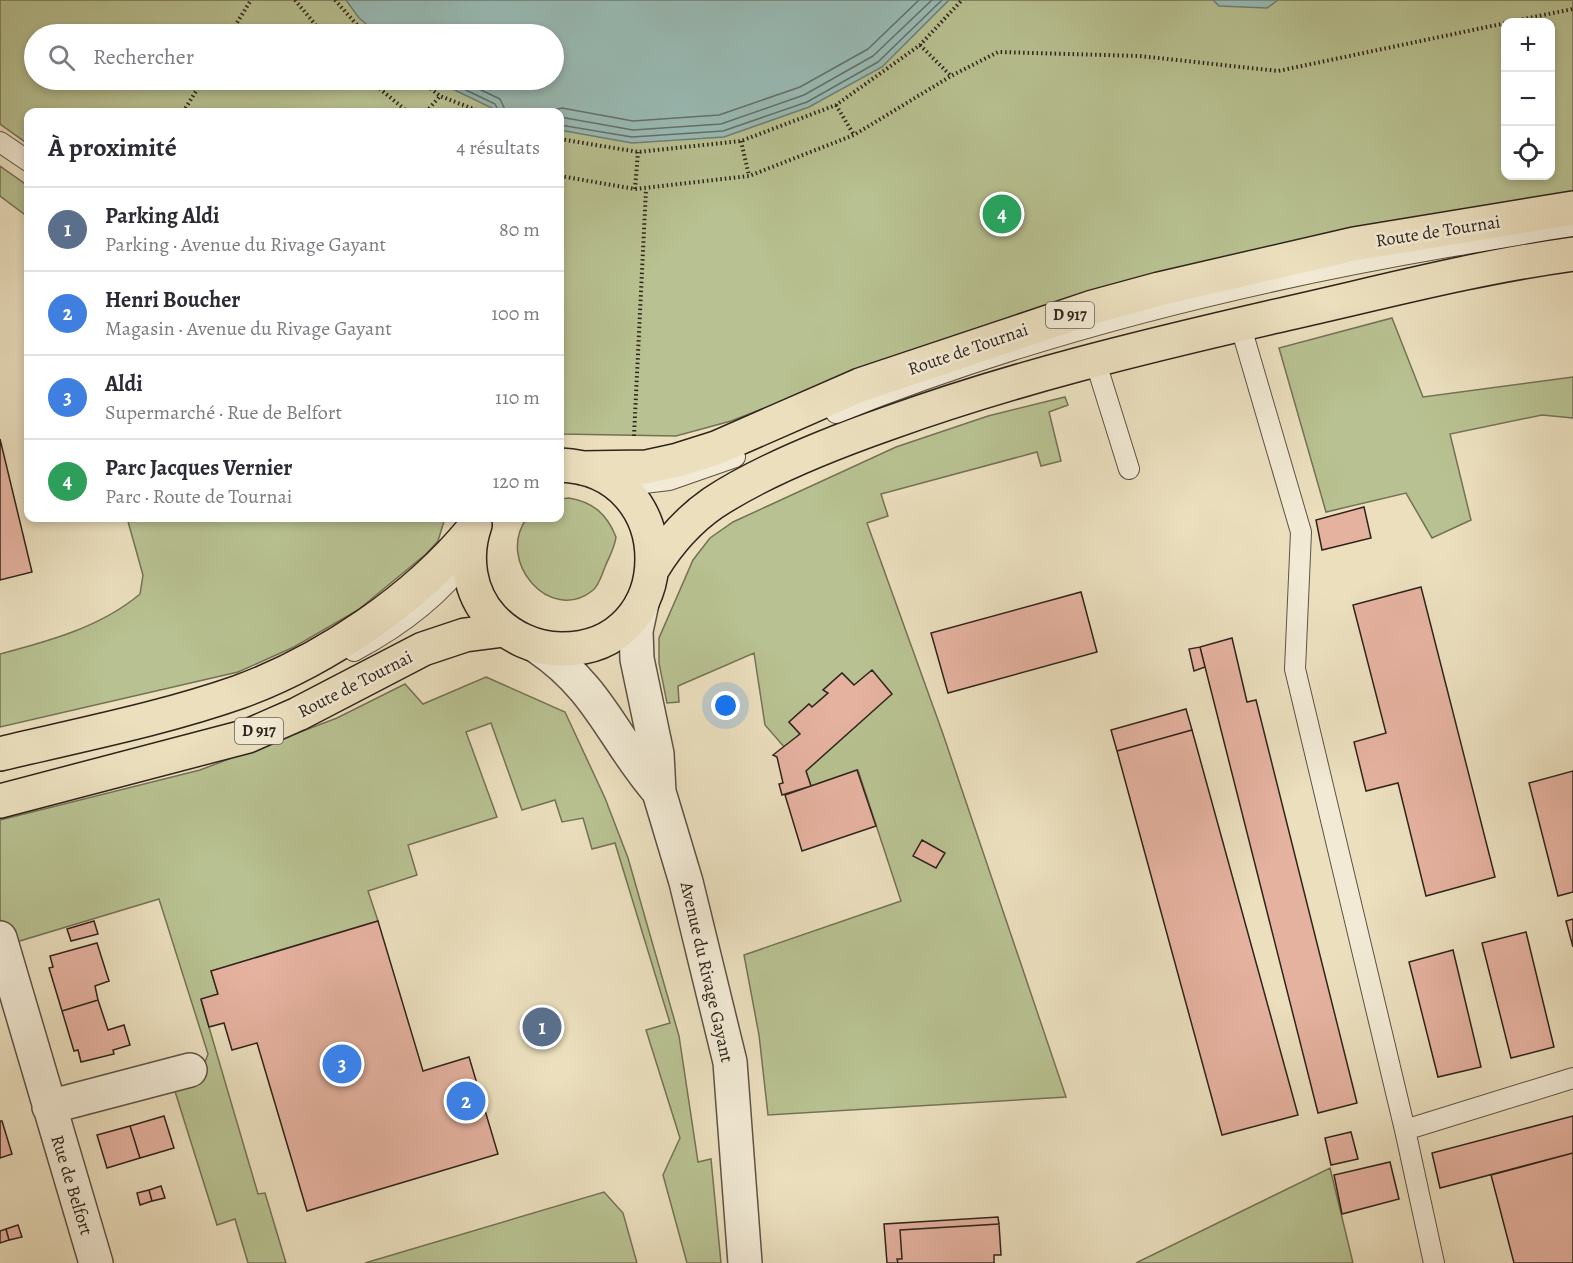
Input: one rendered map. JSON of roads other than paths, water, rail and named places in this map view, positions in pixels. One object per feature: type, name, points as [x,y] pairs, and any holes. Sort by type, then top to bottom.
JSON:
[{"type":"main road","name":"Route de Tournai","points":[[571,466],[640,467],[678,460],[716,448],[860,385],[1061,318],[1159,289],[1354,244],[1573,208]]},
{"type":"main road","points":[[474,528],[476,591],[487,612],[504,630],[538,647],[574,649],[597,642],[627,622],[642,603],[653,568],[676,534],[702,511],[798,459],[954,400],[1095,360],[1240,324],[1485,269],[1573,254]]},
{"type":"main road","points":[[571,466],[602,475],[619,486],[636,503],[646,523],[652,545],[653,568]]},
{"type":"main road","name":"D 917","points":[[0,754],[215,699],[284,672],[332,645],[402,599],[442,564],[474,528]]},
{"type":"main road","name":"Route de Tournai","points":[[0,801],[248,736],[298,714],[423,649],[465,635],[504,630]]},
{"type":"street","name":"Avenue du Rivage Gayant","points":[[642,603],[636,632],[637,659],[657,754],[658,792],[686,882],[730,1062],[745,1263]]},
{"type":"street","name":"Avenue du Rivage Gayant","points":[[538,647],[579,680],[605,713],[636,765],[658,792]]},
{"type":"street","name":"Rue de Belfort","points":[[0,938],[96,1263]]},
{"type":"street","points":[[49,1107],[190,1070]]},
{"type":"lane","points":[[0,142],[24,158]]},
{"type":"lane","points":[[619,486],[651,484],[690,474],[858,404],[1044,341],[1135,314],[1315,270],[1573,226]]},
{"type":"lane","points":[[1240,324],[1301,532],[1295,669],[1405,1130],[1434,1263]]},
{"type":"lane","points":[[1095,360],[1129,470]]},
{"type":"lane","points":[[0,771],[208,718],[274,694],[400,623],[447,582],[474,528]]},
{"type":"lane","points":[[1405,1130],[1573,1078]]},
{"type":"water","points":[[346,0],[949,0],[882,67],[809,107],[724,137],[632,143],[564,131],[564,108],[492,108],[455,90],[564,90],[564,24],[366,24]]},
{"type":"water","points":[[1213,0],[1278,0],[1267,8],[1219,6]]},
{"type":"place","name":"Parc Jacques Vernier","points":[[1002,214]]},
{"type":"place","name":"Parking Aldi","points":[[542,1027]]},
{"type":"place","name":"Aldi","points":[[342,1064]]},
{"type":"place","name":"Henri Boucher","points":[[466,1101]]}]
